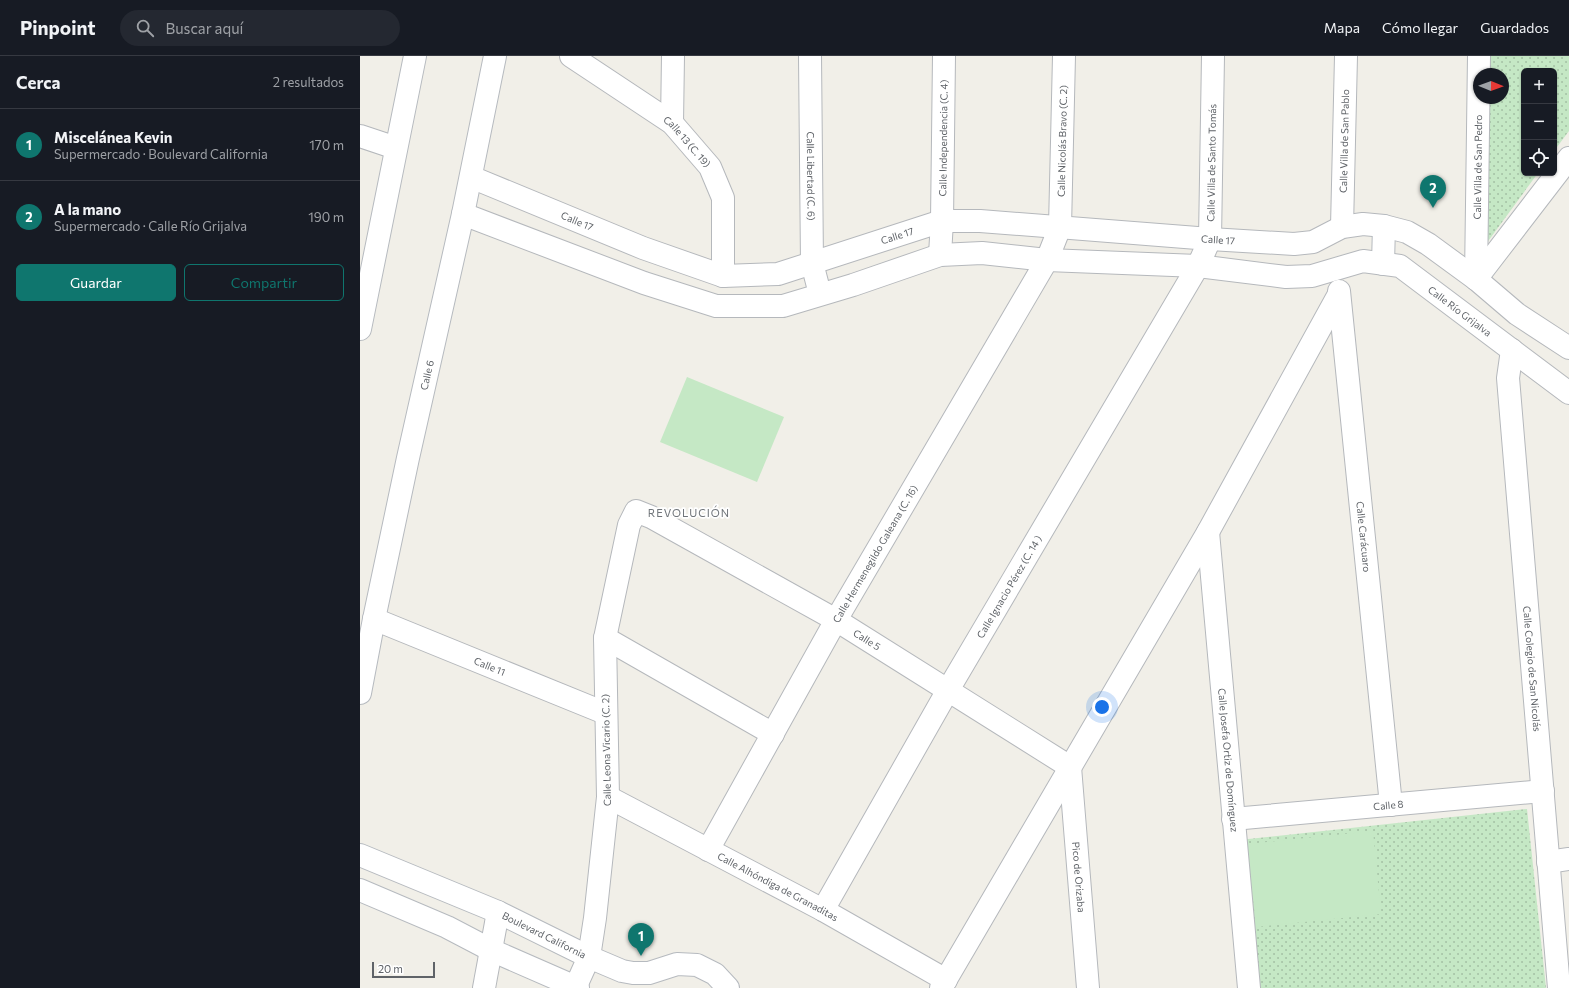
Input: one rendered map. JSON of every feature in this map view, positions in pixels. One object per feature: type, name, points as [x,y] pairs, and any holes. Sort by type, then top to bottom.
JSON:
[{"type":"street","points":[[361,320],[415,56]]},
{"type":"street","name":"Calle 6","points":[[360,693],[408,458],[463,214],[495,56]]},
{"type":"street","name":"Calle 13 (C. 19)","points":[[571,56],[672,122],[710,167],[722,198],[722,276]]},
{"type":"street","points":[[672,122],[673,56]]},
{"type":"street","name":"Calle Libertad (C. 6)","points":[[810,56],[812,263],[820,294]]},
{"type":"street","name":"Calle Independencia (C. 4)","points":[[940,255],[942,220],[944,56]]},
{"type":"street","name":"Calle Nicolás Bravo (C. 2)","points":[[1047,260],[1060,226],[1064,56]]},
{"type":"street","name":"Calle Villa de Santo Tomás","points":[[1198,266],[1210,239],[1213,56]]},
{"type":"street","name":"Calle Villa de San Pablo","points":[[1342,227],[1346,56]]},
{"type":"street","name":"Calle Villa de San Pedro","points":[[1476,279],[1479,56]]},
{"type":"street","points":[[360,136],[396,148]]},
{"type":"street","points":[[1476,279],[1569,158]]},
{"type":"street","name":"Calle 17","points":[[470,177],[643,248],[722,276],[778,274],[942,220],[1060,226],[1210,239],[1294,244],[1313,242],[1342,227]]},
{"type":"street","points":[[463,214],[644,283],[716,306],[783,306],[853,285],[940,255],[982,253],[1047,260],[1198,266],[1286,277],[1312,276],[1339,268]]},
{"type":"street","points":[[1342,227],[1363,224],[1384,226],[1407,232],[1423,241],[1476,279],[1517,314],[1569,348]]},
{"type":"street","points":[[1383,264],[1384,226]]},
{"type":"street","name":"Calle Hermenegildo Galeana (C. 16)","points":[[708,850],[836,620],[1047,260]]},
{"type":"street","name":"Calle Río Grijalva","points":[[1339,268],[1363,262],[1400,266],[1569,393]]},
{"type":"street","name":"Calle Ignacio Pérez (C. 14 )","points":[[824,910],[948,690],[1198,266]]},
{"type":"street","name":"Calle Carácuaro","points":[[1339,268],[1339,294],[1391,805]]},
{"type":"street","points":[[944,984],[1208,532],[1339,294]]},
{"type":"street","name":"Calle Colegio de San Nicolás","points":[[1512,350],[1508,378],[1543,791],[1559,861],[1560,988]]},
{"type":"street","name":"Calle 5","points":[[636,511],[651,517],[836,620],[1070,767]]},
{"type":"street","name":"Calle Leona Vicario (C. 2)","points":[[576,988],[589,957],[595,918],[608,797],[605,714],[605,638],[629,525],[636,511]]},
{"type":"street","name":"Calle Josefa Ortiz de Domínguez","points":[[1208,532],[1249,988]]},
{"type":"street","name":"Calle 11","points":[[374,619],[605,714]]},
{"type":"street","points":[[605,638],[773,734]]},
{"type":"street","name":"Pico de Orizaba","points":[[1070,767],[1088,988]]},
{"type":"street","name":"Calle 8","points":[[1233,819],[1543,791]]},
{"type":"street","name":"Calle Alhóndiga de Granaditas","points":[[608,797],[824,910],[944,984]]},
{"type":"street","name":"Boulevard California","points":[[360,855],[498,912],[589,957],[622,971],[633,973],[644,981],[677,964],[697,965],[715,974],[728,988]]},
{"type":"street","points":[[360,890],[447,928],[491,950],[576,988]]},
{"type":"street","points":[[484,988],[498,912]]},
{"type":"green space","points":[[1489,56],[1569,56],[1569,131],[1557,147],[1557,68],[1521,68],[1521,176],[1536,176],[1486,244],[1488,104],[1509,104],[1509,68],[1489,68]]},
{"type":"green space","points":[[687,377],[784,417],[757,482],[660,442]]},
{"type":"green space","points":[[1527,809],[1546,988],[1256,988],[1239,840]]},
{"type":"green space","points":[[1373,831],[1381,914],[1256,927],[1247,844]]},
{"type":"place","name":"A la mano","points":[[1433,208]]},
{"type":"place","name":"Miscelánea Kevin","points":[[641,956]]},
{"type":"district","name":"REVOLUCIÓN","points":[[689,512]]}]
